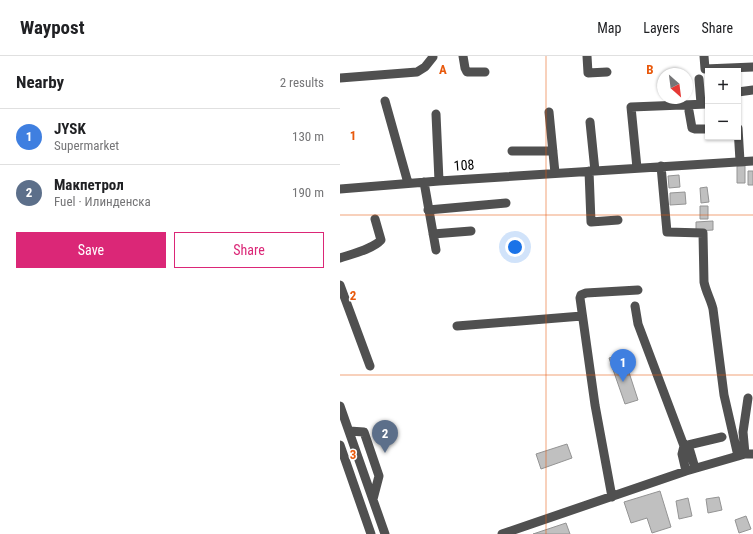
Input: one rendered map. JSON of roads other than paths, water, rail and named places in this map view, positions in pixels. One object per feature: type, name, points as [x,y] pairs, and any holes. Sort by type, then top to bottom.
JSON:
[{"type":"street","points":[[463,56],[467,72],[486,72]]},
{"type":"street","points":[[587,56],[588,73],[607,72]]},
{"type":"street","points":[[704,56],[706,69],[753,67]]},
{"type":"street","points":[[340,78],[417,72],[425,67],[433,57]]},
{"type":"street","points":[[637,168],[631,107],[705,104],[699,79]]},
{"type":"street","points":[[741,92],[753,90]]},
{"type":"street","points":[[385,101],[408,183]]},
{"type":"street","points":[[689,111],[692,128],[705,129]]},
{"type":"street","points":[[549,112],[555,174]]},
{"type":"street","points":[[436,114],[439,181]]},
{"type":"street","points":[[590,122],[592,222],[618,220]]},
{"type":"street","points":[[739,140],[740,161]]},
{"type":"street","points":[[512,151],[553,151]]},
{"type":"street","name":"108","points":[[340,189],[408,183],[753,161]]},
{"type":"street","points":[[661,166],[667,232],[703,233],[704,282],[713,310],[724,395],[745,455]]},
{"type":"street","points":[[424,182],[436,250]]},
{"type":"street","points":[[428,210],[506,203]]},
{"type":"street","points":[[340,258],[372,246],[381,240],[375,219]]},
{"type":"street","points":[[433,234],[471,231]]},
{"type":"street","points":[[340,285],[370,366]]},
{"type":"street","points":[[612,497],[595,405],[580,298],[581,295],[586,293],[638,290]]},
{"type":"street","points":[[634,306],[638,324],[684,446],[682,454],[691,470]]},
{"type":"street","points":[[457,326],[582,316]]},
{"type":"street","points":[[745,455],[743,432],[748,398]]},
{"type":"street","points":[[340,406],[386,534]]},
{"type":"street","points":[[349,431],[364,432],[379,476],[373,499]]},
{"type":"street","points":[[684,446],[722,437]]},
{"type":"street","points":[[340,445],[371,534]]},
{"type":"street","points":[[502,534],[520,531],[691,470],[745,455]]},
{"type":"place","name":"JYSK","points":[[623,382]]},
{"type":"place","name":"Макпетрол","points":[[385,453]]}]
